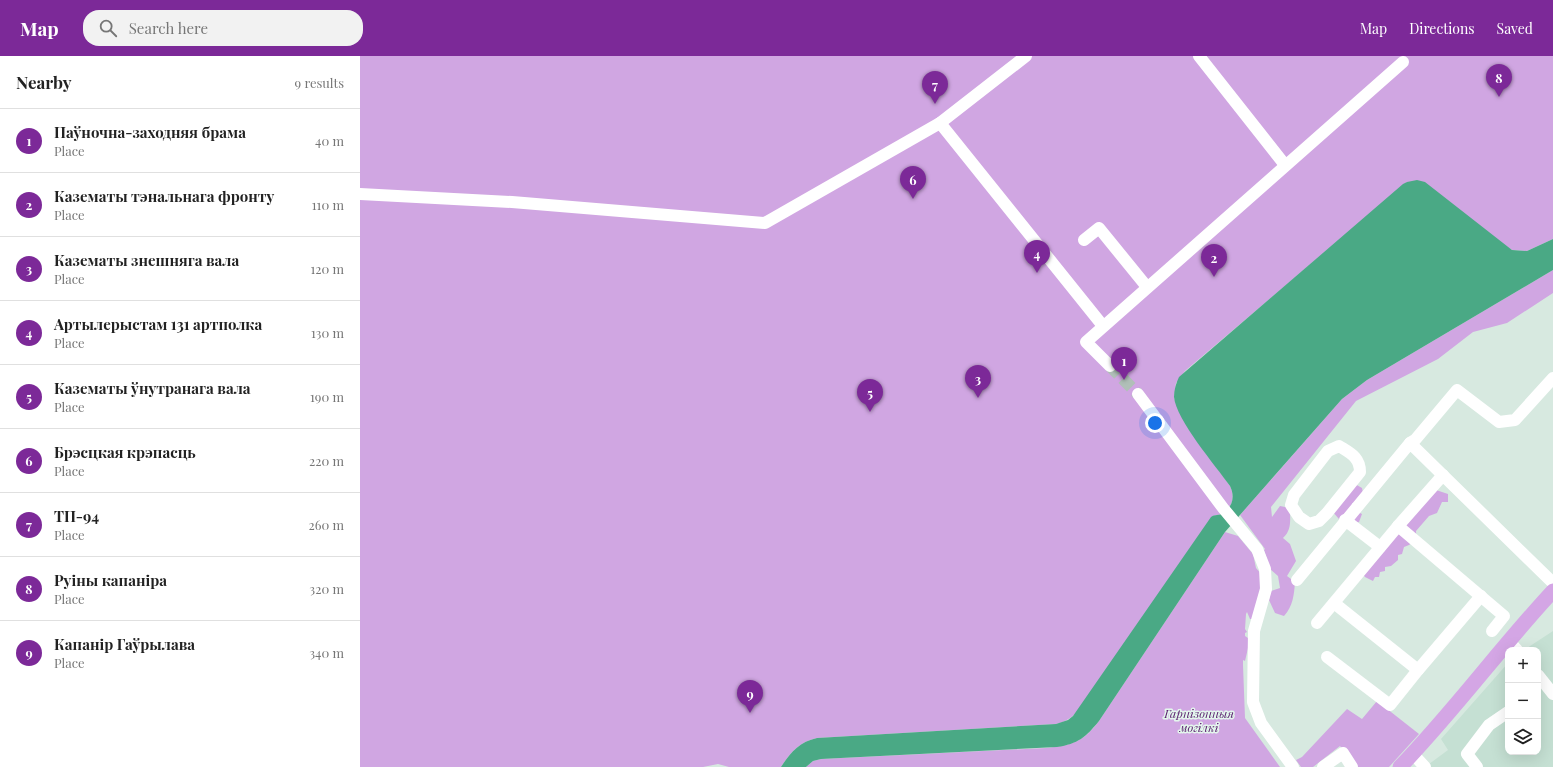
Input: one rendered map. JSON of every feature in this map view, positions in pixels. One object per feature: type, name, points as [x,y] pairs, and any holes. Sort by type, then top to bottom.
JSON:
[{"type":"main road","points":[[1400,767],[1513,645],[1553,591]]},
{"type":"street","points":[[360,194],[512,202],[765,223],[940,123],[958,107],[1026,56]]},
{"type":"street","points":[[1199,56],[1285,165]]},
{"type":"street","points":[[1110,366],[1086,342],[1403,62]]},
{"type":"street","points":[[940,123],[1103,326]]},
{"type":"street","points":[[1084,240],[1099,228],[1147,287]]},
{"type":"street","points":[[1297,580],[1410,443],[1415,440],[1457,390],[1500,422],[1515,420],[1553,378]]},
{"type":"street","points":[[1138,394],[1223,508],[1257,548],[1265,570],[1266,589],[1254,631],[1253,702],[1261,723],[1294,767]]},
{"type":"street","points":[[1410,443],[1553,583]]},
{"type":"street","points":[[1339,446],[1353,454],[1360,464],[1360,472],[1327,513],[1319,521],[1309,524],[1299,517],[1291,505],[1294,495],[1328,451],[1339,446]]},
{"type":"street","points":[[1317,623],[1380,547],[1443,475]]},
{"type":"street","points":[[1327,513],[1380,547]]},
{"type":"street","points":[[1398,526],[1504,616],[1492,631]]},
{"type":"street","points":[[1327,657],[1390,705],[1481,596]]},
{"type":"street","points":[[1334,603],[1418,670]]},
{"type":"street","points":[[1541,681],[1546,690]]},
{"type":"street","points":[[1477,767],[1467,754],[1489,725],[1505,714]]},
{"type":"street","points":[[1323,767],[1343,753],[1352,767]]},
{"type":"street","points":[[1413,754],[1425,767]]},
{"type":"shaded area","points":[[1417,180],[1425,182],[1512,250],[1527,251],[1553,239],[1553,270],[1367,380],[1342,399],[1225,532],[1099,721],[1086,735],[1076,742],[1057,747],[821,759],[813,761],[806,767],[781,767],[788,757],[800,745],[817,738],[1056,724],[1068,720],[1073,716],[1211,517],[1222,514],[1226,511],[1232,501],[1233,497],[1230,486],[1189,430],[1176,407],[1174,394],[1179,377],[1403,184]]},
{"type":"shaded area","points":[[1553,631],[1553,767],[1425,767],[1448,750],[1441,739],[1505,666],[1505,755],[1541,755],[1541,647],[1529,647]]},
{"type":"green space","points":[[360,56],[1553,56],[1553,239],[1527,251],[1512,250],[1407,182],[1185,371],[1176,383],[1174,398],[1187,426],[1230,486],[1233,497],[1231,504],[1222,514],[1211,518],[1077,712],[1065,721],[1056,724],[817,738],[800,745],[788,757],[781,767],[729,767],[718,764],[703,767],[360,767]]},
{"type":"green space","points":[[1553,270],[1553,293],[1507,323],[1473,332],[1438,359],[1356,401],[1271,507],[1272,517],[1280,506],[1290,508],[1289,528],[1288,532],[1283,538],[1290,544],[1296,561],[1287,576],[1295,582],[1291,604],[1284,616],[1275,613],[1269,600],[1271,591],[1280,588],[1278,576],[1270,569],[1264,550],[1265,549],[1240,515],[1342,399],[1367,380]]},
{"type":"green space","points":[[1355,484],[1362,488],[1363,493],[1356,503],[1352,503],[1352,509],[1362,514],[1359,522],[1355,523],[1339,519],[1332,511]]},
{"type":"green space","points":[[1436,490],[1448,494],[1448,502],[1442,502],[1437,513],[1429,516],[1416,531],[1415,540],[1404,547],[1402,554],[1398,555],[1398,560],[1391,566],[1385,567],[1385,571],[1380,572],[1379,577],[1375,577],[1373,581],[1365,577],[1362,573]]},
{"type":"green space","name":"Гарнізонныя могілкі","points":[[1225,532],[1238,536],[1253,554],[1256,568],[1262,575],[1262,590],[1253,619],[1250,619],[1247,612],[1246,614],[1245,629],[1247,632],[1245,633],[1245,636],[1248,638],[1248,648],[1245,661],[1243,660],[1245,718],[1280,767],[806,767],[813,761],[821,759],[1046,748],[1070,744],[1077,741],[1088,734],[1099,721]]},
{"type":"green space","points":[[1377,701],[1419,734],[1389,767],[1357,767],[1340,746],[1313,767],[1301,767],[1296,760],[1302,757],[1347,709],[1362,719]]},
{"type":"tunnel","points":[[1110,366],[1138,394]]},
{"type":"place","name":"Руіны капаніра","points":[[1499,97]]},
{"type":"place","name":"ТП-94","points":[[935,104]]},
{"type":"place","name":"Брэсцкая крэпасць","points":[[913,199]]},
{"type":"place","name":"Артылерыстам 131 артполка","points":[[1037,273]]},
{"type":"place","name":"Казематы тэнальнага фронту","points":[[1214,277]]},
{"type":"place","name":"Паўночна-заходняя брама","points":[[1124,380]]},
{"type":"place","name":"Казематы знешняга вала","points":[[978,398]]},
{"type":"place","name":"Казематы ўнутранага вала","points":[[870,412]]},
{"type":"place","name":"Капанір Гаўрылава","points":[[750,713]]}]
